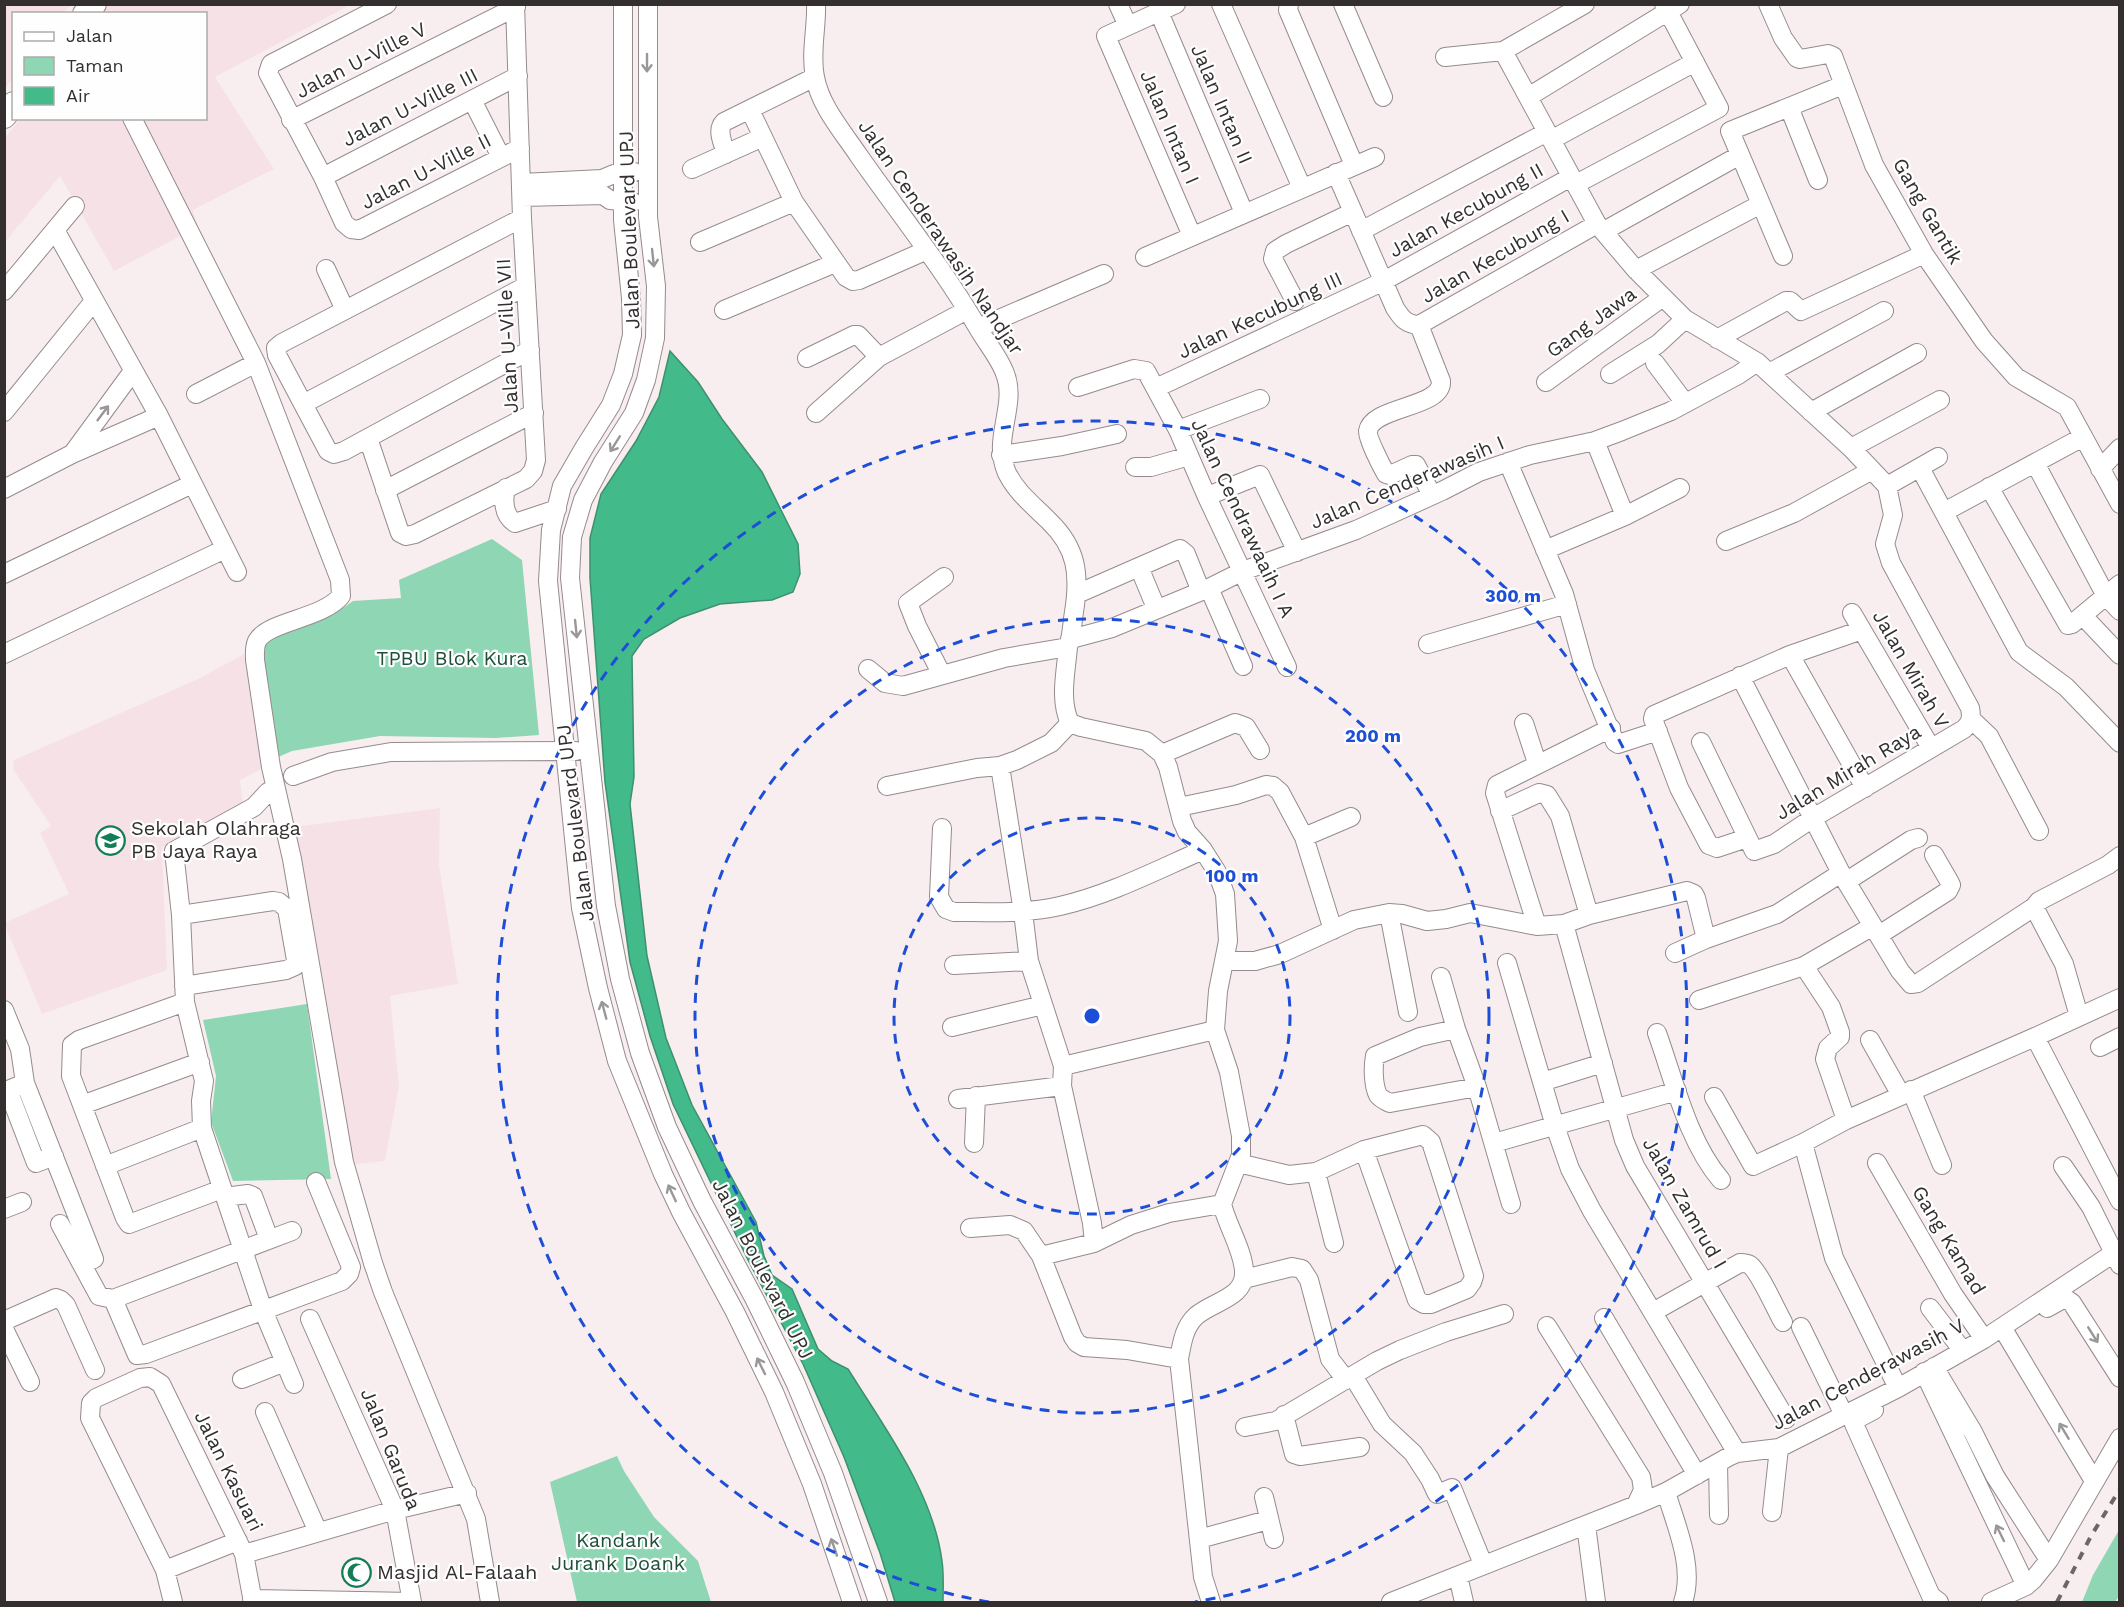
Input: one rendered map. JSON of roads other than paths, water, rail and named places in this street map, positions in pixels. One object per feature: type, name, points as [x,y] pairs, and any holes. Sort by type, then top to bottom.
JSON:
[{"type":"street","points":[[323,177],[268,73],[271,64],[387,4]]},
{"type":"street","name":"Jalan Boulevard UPJ","points":[[623,4],[623,202],[632,335],[623,374],[611,405],[562,486],[551,530],[548,581],[581,909],[617,1061],[676,1202],[735,1312],[774,1392],[813,1484],[852,1602]]},
{"type":"street","name":"Jalan Boulevard UPJ","points":[[648,4],[648,202],[656,286],[655,338],[646,380],[634,413],[603,462],[583,500],[572,537],[570,578],[606,906],[620,979],[640,1053],[672,1137],[702,1201],[755,1300],[795,1382],[833,1473],[878,1602]]},
{"type":"street","name":"Jalan Cenderawasih Nandjar","points":[[816,4],[815,77],[823,100],[843,133],[927,250],[1002,366],[1008,384],[1002,432],[1004,465],[1014,486],[1064,538],[1073,554],[1077,594],[1069,643],[1064,703],[1070,723]]},
{"type":"street","points":[[1118,4],[1128,26],[1176,4]]},
{"type":"street","points":[[1221,4],[1302,188]]},
{"type":"street","points":[[1289,4],[1288,10],[1354,165]]},
{"type":"street","points":[[1343,4],[1383,98]]},
{"type":"street","points":[[1445,57],[1503,51],[1585,4]]},
{"type":"street","name":"Gang Gantik","points":[[1768,4],[1783,38],[1797,58],[1800,60],[1831,54],[1874,165],[1924,254],[1984,341],[2016,377],[2067,407],[2120,504]]},
{"type":"street","name":"Jalan U-Ville VII","points":[[506,488],[526,479],[533,471],[536,460],[522,218],[515,6]]},
{"type":"street","name":"Jalan U-Ville V","points":[[291,120],[515,6]]},
{"type":"street","points":[[1361,231],[1695,62],[1671,7],[1528,97]]},
{"type":"street","name":"Jalan Intan II","points":[[1159,12],[1244,213]]},
{"type":"street","name":"Jalan Intan I","points":[[1128,26],[1106,36],[1192,236]]},
{"type":"street","points":[[1503,51],[1600,227],[1636,270],[1685,319],[1763,368],[1851,448],[1887,486],[1893,515],[1885,544],[1891,563],[1970,708],[1967,724],[1989,736],[2039,831]]},
{"type":"street","name":"Jalan Kecubung II","points":[[1382,282],[1719,108],[1695,62]]},
{"type":"street","name":"Jalan U-Ville III","points":[[323,177],[518,76]]},
{"type":"street","points":[[726,154],[719,131],[721,125],[815,77]]},
{"type":"street","points":[[1784,256],[1730,131],[1843,86]]},
{"type":"street","points":[[472,100],[501,157]]},
{"type":"street","points":[[1789,107],[1818,180]]},
{"type":"street","points":[[750,110],[794,202],[841,270],[853,281],[927,250]]},
{"type":"street","points":[[133,120],[256,363],[340,580],[341,596],[335,603],[312,615],[274,628],[258,641],[255,650],[271,767],[292,859],[344,1162],[383,1292],[476,1519],[490,1602]]},
{"type":"street","points":[[692,169],[763,137]]},
{"type":"street","name":"Jalan U-Ville II","points":[[323,177],[344,223],[351,229],[359,230],[520,148]]},
{"type":"street","name":"Jalan Kecubung I","points":[[1416,325],[1740,155]]},
{"type":"street","points":[[1145,257],[1374,157]]},
{"type":"street","points":[[522,190],[602,187],[623,171],[648,172]]},
{"type":"street","points":[[1336,173],[1382,282],[1402,319],[1416,325],[1441,381],[1441,389],[1438,392],[1376,420],[1369,428],[1369,435],[1384,472],[1390,475],[1416,465],[1432,495]]},
{"type":"street","points":[[602,187],[610,200],[648,202]]},
{"type":"street","points":[[700,242],[794,202]]},
{"type":"street","points":[[1636,270],[1761,204]]},
{"type":"street","points":[[4,291],[75,206]]},
{"type":"street","points":[[1295,301],[1273,258],[1275,251],[1353,212]]},
{"type":"street","points":[[522,218],[276,348],[277,355],[328,451],[334,454],[344,451],[530,350]]},
{"type":"street","points":[[55,230],[159,417],[237,572]]},
{"type":"street","points":[[1717,339],[1786,301],[1801,311],[1924,254]]},
{"type":"street","points":[[326,269],[345,310]]},
{"type":"street","points":[[724,310],[841,270]]},
{"type":"street","points":[[978,328],[1104,274]]},
{"type":"street","name":"Jalan Kecubung III","points":[[1156,388],[1382,282]]},
{"type":"street","points":[[303,404],[526,286]]},
{"type":"street","name":"Gang Jawa","points":[[1546,382],[1663,297]]},
{"type":"street","points":[[4,412],[94,302]]},
{"type":"street","points":[[816,413],[879,357],[967,310]]},
{"type":"street","name":"Jalan Cenderawasih I","points":[[868,669],[885,683],[903,686],[1069,643],[1112,628],[1203,586],[1356,530],[1479,472],[1530,455],[1595,441],[1664,414],[1738,375],[1763,368],[1884,311]]},
{"type":"street","points":[[1610,374],[1658,344],[1685,319]]},
{"type":"street","points":[[807,358],[854,335],[858,335],[879,357]]},
{"type":"street","points":[[1811,412],[1917,353]]},
{"type":"street","points":[[196,394],[256,363]]},
{"type":"street","points":[[1655,363],[1685,403]]},
{"type":"street","name":"Jalan Cendrawaaih I A","points":[[1077,387],[1139,369],[1146,371],[1178,430],[1287,667]]},
{"type":"street","points":[[72,454],[134,371]]},
{"type":"street","points":[[1178,430],[1260,399]]},
{"type":"street","points":[[1851,448],[1940,400]]},
{"type":"street","points":[[385,490],[534,413]]},
{"type":"street","points":[[4,489],[72,454],[159,417]]},
{"type":"street","points":[[1002,455],[1062,446],[1117,434]]},
{"type":"street","points":[[1944,512],[2083,437]]},
{"type":"street","points":[[368,438],[400,533],[406,536],[415,534],[506,488]]},
{"type":"street","points":[[1595,441],[1625,516]]},
{"type":"street","points":[[2100,469],[2120,448]]},
{"type":"street","points":[[1135,467],[1151,467],[1189,456]]},
{"type":"street","points":[[1887,486],[1938,457]]},
{"type":"street","points":[[1508,462],[1567,604],[1585,670],[1617,744],[1658,731],[1653,719],[1657,712],[1790,655],[1862,630]]},
{"type":"street","points":[[2035,463],[2106,596],[2120,611]]},
{"type":"street","points":[[1920,468],[2019,652],[2066,687],[2120,743]]},
{"type":"street","points":[[1726,541],[1794,513],[1872,470]]},
{"type":"street","points":[[1215,494],[1260,475],[1297,552]]},
{"type":"street","points":[[4,574],[192,484]]},
{"type":"street","points":[[1989,487],[2066,623],[2072,624],[2120,584]]},
{"type":"street","points":[[506,488],[504,506],[511,521],[515,523],[557,509]]},
{"type":"street","points":[[1545,550],[1625,516],[1680,488]]},
{"type":"street","points":[[5,653],[225,549]]},
{"type":"street","points":[[1077,594],[1182,549],[1243,666]]},
{"type":"street","points":[[1139,567],[1154,603]]},
{"type":"street","points":[[942,675],[908,603],[944,577]]},
{"type":"street","points":[[1428,644],[1567,604]]},
{"type":"street","name":"Jalan Mirah V","points":[[1852,613],[1931,748]]},
{"type":"street","points":[[2083,615],[2120,655]]},
{"type":"street","points":[[1790,655],[1865,788]]},
{"type":"street","points":[[1740,676],[1844,877],[1900,971],[1908,982],[1914,985],[2034,907],[2039,901],[2108,865],[2120,856]]},
{"type":"street","points":[[887,786],[1000,766],[1052,743],[1070,723],[1081,728],[1146,741],[1162,754],[1187,832],[1203,850],[1217,872],[1225,894],[1228,941],[1218,991],[1215,1030],[1229,1072],[1238,1109],[1241,1136],[1241,1155],[1222,1204],[1244,1267],[1244,1279],[1238,1291],[1198,1314],[1183,1338],[1179,1359],[1203,1577],[1211,1602]]},
{"type":"street","points":[[1162,754],[1235,723],[1246,727],[1260,750]]},
{"type":"street","points":[[1524,723],[1538,763]]},
{"type":"street","name":"Jalan Mirah Raya","points":[[1658,731],[1679,788],[1709,845],[1716,848],[1774,844],[1967,724]]},
{"type":"street","points":[[1538,926],[1500,811],[1495,793],[1497,785],[1611,728]]},
{"type":"street","points":[[1701,742],[1751,845]]},
{"type":"street","points":[[293,776],[332,762],[391,752],[589,751]]},
{"type":"street","points":[[1000,766],[1029,961],[1063,1066],[1062,1086],[1088,1203],[1094,1243]]},
{"type":"street","points":[[1179,807],[1236,795],[1266,785],[1273,786],[1280,792],[1304,837],[1333,930]]},
{"type":"street","points":[[268,792],[254,807],[174,851],[181,915],[184,994],[204,1081],[201,1101],[202,1128],[263,1310],[294,1384]]},
{"type":"street","points":[[1500,811],[1539,793],[1547,795],[1560,816],[1589,915]]},
{"type":"street","points":[[1304,837],[1351,817]]},
{"type":"street","points":[[942,828],[939,897],[946,909],[954,912],[1023,912],[1060,906],[1099,894],[1203,850]]},
{"type":"street","points":[[1675,953],[1706,939],[1777,914],[1918,838]]},
{"type":"street","points":[[1699,1000],[1804,966],[1876,931],[1948,891],[1951,885],[1934,855]]},
{"type":"street","points":[[1225,961],[1255,961],[1280,954],[1354,920],[1389,913],[1427,921],[1470,913],[1538,926],[1564,924],[1589,915],[1687,891],[1694,894],[1696,898],[1706,939]]},
{"type":"street","points":[[181,915],[279,902],[287,909],[296,960],[295,966],[184,994],[79,1040],[72,1045],[71,1076],[129,1224],[224,1193],[248,1194],[253,1196],[269,1239]]},
{"type":"street","points":[[2034,907],[2064,964],[2079,1016]]},
{"type":"street","points":[[1389,913],[1408,1012]]},
{"type":"street","name":"Jalan Zamrud I","points":[[1564,924],[1624,1140],[1635,1166],[1786,1419]]},
{"type":"street","points":[[954,965],[1029,961]]},
{"type":"street","points":[[1507,963],[1570,1169],[1592,1211],[1737,1453]]},
{"type":"street","points":[[1804,966],[1832,1007],[1840,1037],[1827,1048],[1825,1059],[1846,1120]]},
{"type":"street","points":[[1441,977],[1456,1029],[1477,1087],[1511,1204]]},
{"type":"street","points":[[1714,1096],[1753,1166],[1906,1092],[2079,1016],[2118,1004]]},
{"type":"street","points":[[952,1027],[1043,1005]]},
{"type":"street","points":[[4,1010],[20,1049],[25,1083],[94,1259]]},
{"type":"street","points":[[1456,1029],[1420,1037],[1375,1056],[1378,1095],[1390,1103],[1477,1087]]},
{"type":"street","points":[[1063,1066],[1215,1030]]},
{"type":"street","points":[[1657,1033],[1690,1125],[1709,1165],[1721,1180]]},
{"type":"street","points":[[2035,1037],[2120,1201]]},
{"type":"street","points":[[2100,1047],[2120,1037]]},
{"type":"street","points":[[1870,1040],[1906,1092],[1942,1165]]},
{"type":"street","points":[[82,1106],[200,1062]]},
{"type":"street","points":[[1542,1082],[1603,1063]]},
{"type":"street","points":[[974,1143],[967,1098],[1062,1086]]},
{"type":"street","points":[[1494,1143],[1677,1090]]},
{"type":"street","points":[[105,1166],[202,1128]]},
{"type":"street","points":[[1238,1163],[1289,1175],[1316,1172],[1364,1150],[1423,1135],[1431,1142],[1474,1276],[1467,1289],[1431,1304],[1424,1304],[1417,1300],[1364,1150]]},
{"type":"street","points":[[1803,1143],[1834,1258],[1898,1388]]},
{"type":"street","name":"Gang Kamad","points":[[1877,1163],[1953,1294],[1984,1339]]},
{"type":"street","points":[[2063,1166],[2091,1207],[2118,1256]]},
{"type":"street","points":[[1316,1172],[1334,1243]]},
{"type":"street","points":[[112,1299],[137,1355],[146,1354],[342,1281],[349,1274],[351,1267],[316,1182]]},
{"type":"street","points":[[1041,1256],[1094,1243],[1131,1225],[1169,1213],[1222,1204]]},
{"type":"street","points":[[60,1224],[99,1296],[112,1299],[292,1231]]},
{"type":"street","points":[[970,1228],[1010,1225],[1024,1231],[1041,1256],[1077,1343],[1084,1347],[1127,1350],[1179,1359]]},
{"type":"street","name":"Jalan Cenderawasih V","points":[[1391,1602],[1666,1492],[1737,1453],[1779,1448],[1898,1388],[1931,1374],[1963,1351],[2118,1256]]},
{"type":"street","points":[[1653,1312],[1740,1263],[1749,1265],[1783,1322]]},
{"type":"street","points":[[1244,1279],[1292,1267],[1302,1269],[1309,1280],[1329,1359],[1349,1378],[1382,1424],[1413,1453],[1437,1494],[1452,1488],[1483,1564]]},
{"type":"street","points":[[4,1321],[56,1298],[61,1300],[66,1305],[95,1370]]},
{"type":"street","points":[[1938,1602],[1931,1596],[1854,1424],[1857,1419],[1931,1374],[2006,1334],[2061,1299],[2068,1299],[2072,1303],[2120,1378]]},
{"type":"street","points":[[1930,1308],[1963,1351]]},
{"type":"street","points":[[1245,1427],[1265,1424],[1284,1415],[1400,1350],[1446,1332],[1504,1314]]},
{"type":"street","name":"Jalan Garuda","points":[[310,1318],[395,1510],[412,1602]]},
{"type":"street","points":[[1604,1318],[1696,1475]]},
{"type":"street","points":[[1547,1326],[1641,1477],[1643,1490],[1636,1504]]},
{"type":"street","points":[[1801,1327],[1844,1415]]},
{"type":"street","points":[[4,1329],[30,1382]]},
{"type":"street","points":[[2006,1334],[2094,1481]]},
{"type":"street","points":[[242,1379],[285,1362]]},
{"type":"street","points":[[1931,1374],[1953,1415],[1977,1485],[2026,1586]]},
{"type":"street","name":"Jalan Kasuari","points":[[165,1570],[90,1418],[91,1404],[96,1398],[140,1378],[150,1377],[161,1384],[241,1547],[253,1601]]},
{"type":"street","points":[[265,1412],[318,1532]]},
{"type":"street","points":[[1284,1415],[1294,1454],[1300,1456],[1360,1447]]},
{"type":"street","points":[[1953,1415],[1973,1432],[1995,1476],[2049,1560]]},
{"type":"street","points":[[1991,1602],[2026,1586],[2049,1560],[2120,1438]]},
{"type":"street","points":[[1772,1512],[1779,1448]]},
{"type":"street","points":[[1718,1462],[1719,1515]]},
{"type":"street","points":[[1977,1485],[1995,1476]]},
{"type":"street","points":[[1666,1492],[1687,1573],[1687,1590],[1683,1602]]},
{"type":"street","points":[[173,1602],[165,1570],[241,1547],[318,1532],[467,1493]]},
{"type":"street","points":[[1264,1497],[1274,1539]]},
{"type":"street","points":[[1199,1539],[1268,1520]]},
{"type":"street","points":[[1586,1525],[1596,1602]]},
{"type":"street","points":[[1458,1576],[1464,1602]]},
{"type":"street","points":[[253,1601],[412,1602]]},
{"type":"water","points":[[670,351],[698,382],[722,419],[762,472],[798,544],[800,574],[793,592],[772,600],[720,604],[680,618],[644,639],[632,656],[634,777],[630,804],[647,956],[666,1038],[692,1105],[756,1222],[764,1256],[772,1275],[792,1289],[818,1349],[832,1361],[848,1369],[918,1485],[937,1535],[943,1566],[943,1602],[895,1602],[880,1553],[844,1457],[803,1364],[747,1258],[673,1104],[650,1036],[630,962],[605,782],[590,578],[590,538],[601,494],[636,441],[659,397]]},
{"type":"railway","points":[[2057,1602],[2091,1536],[2120,1489]]},
{"type":"place","name":"Sekolah Olahraga PB Jaya Raya","points":[[110,840]]},
{"type":"place","name":"Masjid Al-Falaah","points":[[356,1572]]},
{"type":"park label","name":"TPBU Blok Kura","points":[[452,658]]},
{"type":"park label","name":"Kandank Jurank Doank","points":[[618,1552]]}]
